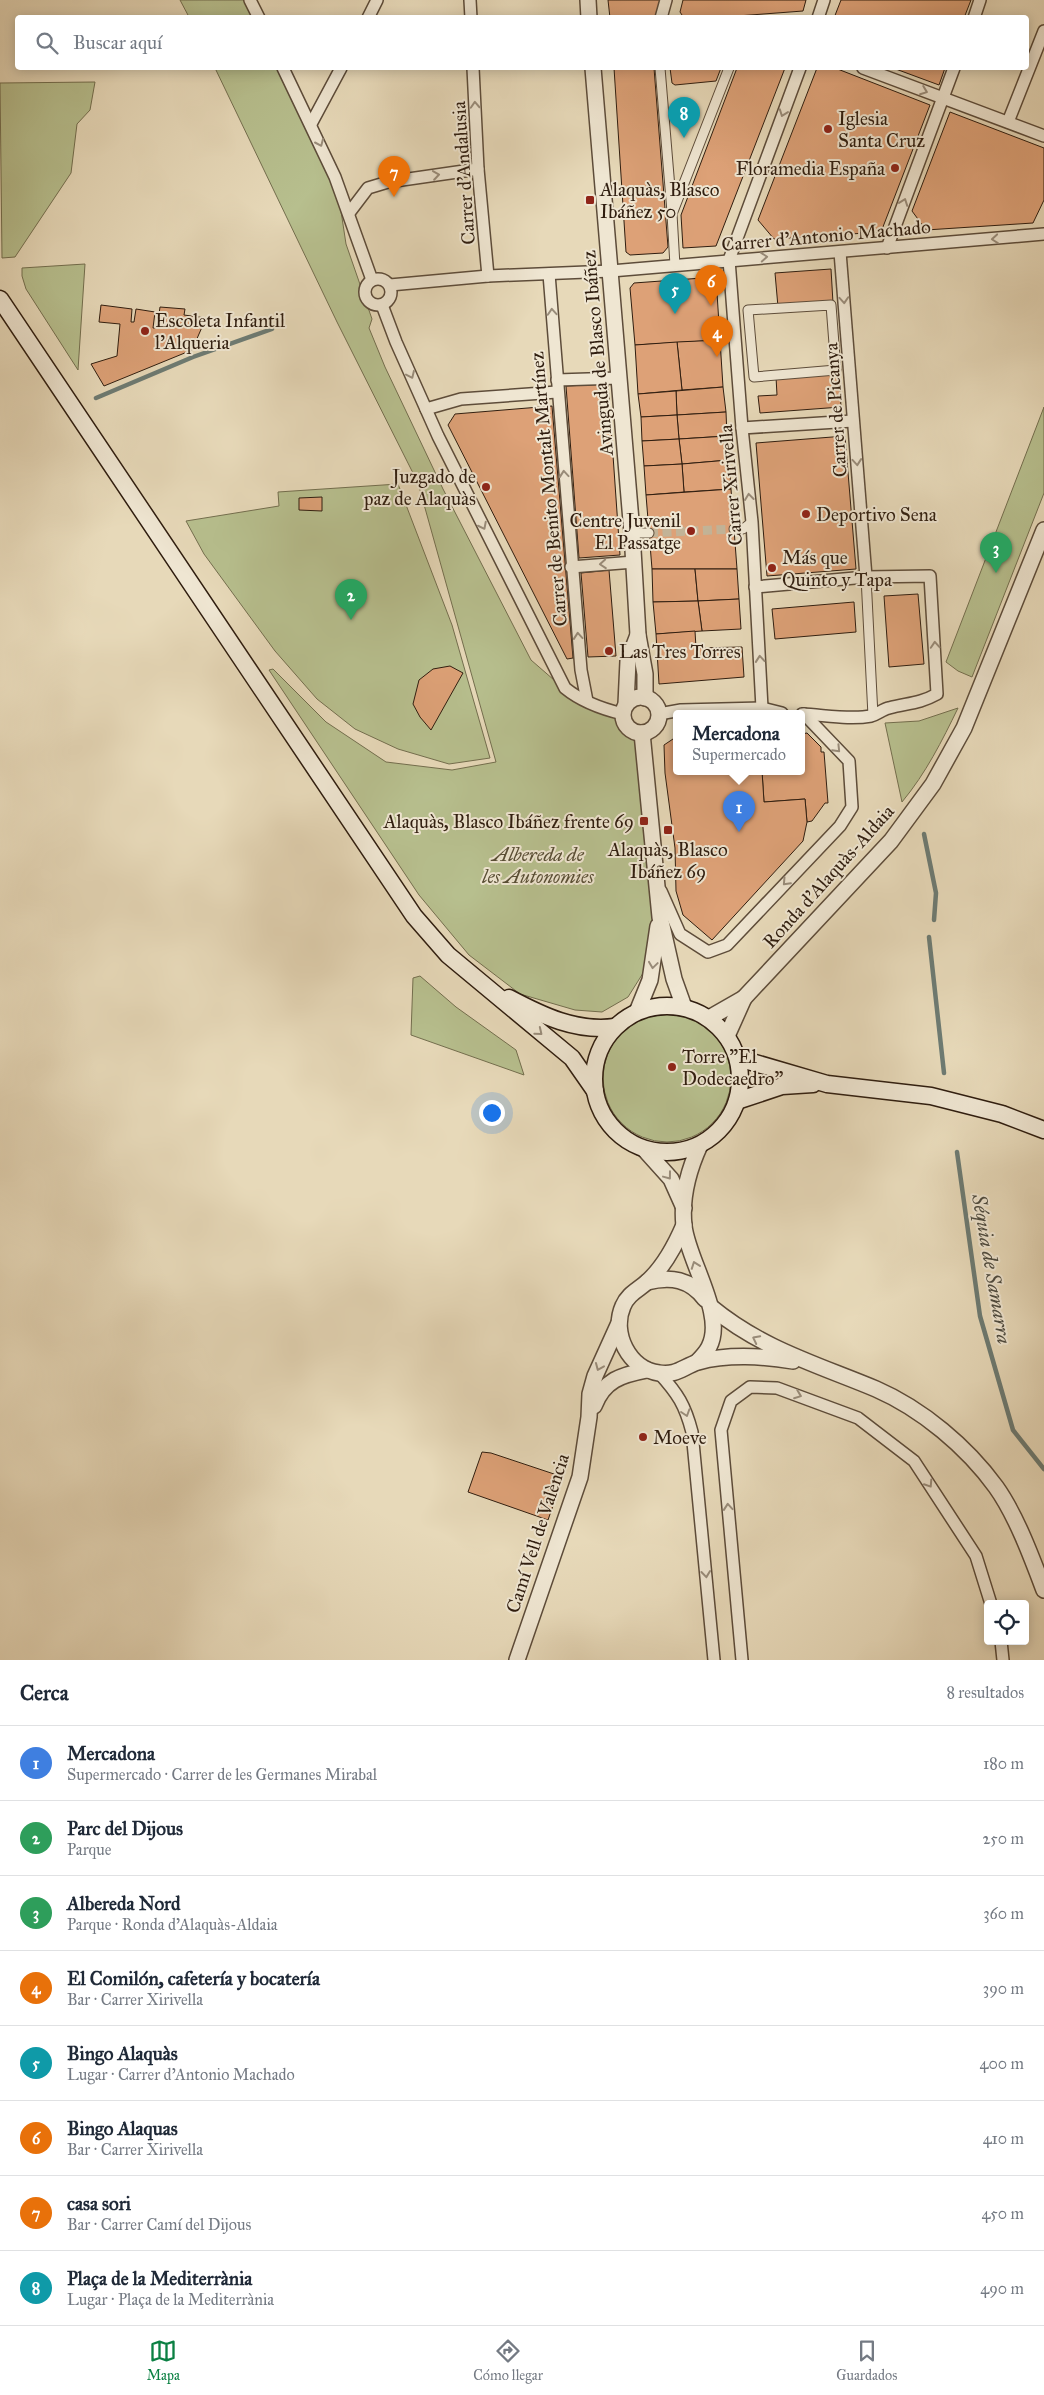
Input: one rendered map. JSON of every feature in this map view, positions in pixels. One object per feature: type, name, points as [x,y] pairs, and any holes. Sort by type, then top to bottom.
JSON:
[{"type":"main road","points":[[0,299],[414,916],[448,955],[572,1058],[595,1091],[602,1113],[610,1125],[631,1143],[644,1149],[672,1152],[700,1145],[723,1126],[737,1101],[741,1080],[738,1058],[727,1036],[709,1018],[684,1007],[660,1006],[637,1012],[615,1027],[599,1053],[595,1068],[595,1091]]},
{"type":"main road","points":[[489,989],[550,1019],[584,1028],[615,1027]]},
{"type":"main road","points":[[738,1058],[827,1084]]},
{"type":"main road","points":[[737,1101],[782,1086],[827,1084],[931,1096],[1002,1114],[1044,1130]]},
{"type":"street","points":[[250,0],[257,15]]},
{"type":"street","points":[[370,15],[377,0]]},
{"type":"street","points":[[470,0],[471,15]]},
{"type":"street","points":[[588,0],[589,15]]},
{"type":"street","points":[[662,15],[666,0]]},
{"type":"street","points":[[819,15],[824,0]]},
{"type":"street","points":[[975,15],[980,0]]},
{"type":"street","points":[[1029,69],[1044,31]]},
{"type":"street","points":[[284,70],[312,124],[349,214],[372,280]]},
{"type":"street","points":[[312,124],[340,70]]},
{"type":"street","name":"Carrer d'Andalusia","points":[[473,70],[478,169],[488,276]]},
{"type":"street","name":"Avinguda de Blasco Ibáñez","points":[[593,70],[632,533],[638,635],[645,674],[645,698]]},
{"type":"street","points":[[660,70],[675,266]]},
{"type":"street","points":[[672,214],[728,70]]},
{"type":"street","points":[[729,260],[799,70]]},
{"type":"street","points":[[867,70],[1044,136]]},
{"type":"street","points":[[887,248],[953,70]]},
{"type":"street","points":[[1008,122],[1029,70]]},
{"type":"street","points":[[349,214],[368,188],[388,182],[478,169]]},
{"type":"street","name":"Carrer d'Antonio Machado","points":[[390,284],[488,276],[610,271],[1044,234]]},
{"type":"street","name":"Carrer de Picanya","points":[[840,252],[866,577],[873,716]]},
{"type":"street","name":"Carrer Xirivella","points":[[729,260],[742,428],[752,522],[762,708]]},
{"type":"street","name":"Carrer de Benito Montalt Martínez","points":[[549,274],[580,667],[587,701]]},
{"type":"street","points":[[382,279],[390,284],[391,297],[382,305],[371,303],[366,298],[365,288],[372,280],[382,279]]},
{"type":"street","points":[[382,305],[396,342],[426,408],[565,688],[575,696],[605,710],[625,709]]},
{"type":"street","points":[[831,305],[836,370],[754,377],[748,310],[831,305]]},
{"type":"street","points":[[426,408],[461,399],[619,378]]},
{"type":"street","points":[[742,428],[853,421]]},
{"type":"street","points":[[734,529],[743,529],[752,522]]},
{"type":"street","name":"Ronda d'Alaquàs-Aldaia","points":[[744,998],[891,841],[934,784],[968,720],[1044,530]]},
{"type":"street","points":[[632,533],[649,533]]},
{"type":"street","points":[[572,567],[634,562]]},
{"type":"street","points":[[755,587],[866,577],[930,576],[937,694],[927,700],[888,708],[873,716],[805,714]]},
{"type":"street","name":"Avinguda de Blasco Ibáñez","points":[[625,709],[628,661],[638,635]]},
{"type":"street","points":[[557,672],[567,674],[574,672],[580,667]]},
{"type":"street","points":[[645,698],[654,703],[658,714],[654,728],[642,733],[630,729],[623,720],[625,709],[633,699],[645,698]]},
{"type":"street","points":[[681,710],[762,708],[770,710]]},
{"type":"street","points":[[658,714],[673,711]]},
{"type":"street","points":[[658,885],[680,934],[708,952],[727,945],[840,826],[852,807],[849,761],[805,716]]},
{"type":"street","points":[[642,733],[660,917],[674,978],[684,1007]]},
{"type":"street","points":[[637,1012],[650,980],[660,917]]},
{"type":"street","points":[[709,1018],[744,998]]},
{"type":"street","points":[[727,1036],[744,998]]},
{"type":"street","points":[[698,1362],[710,1346],[714,1327],[710,1305],[687,1244],[684,1225],[684,1208],[690,1167],[700,1145]]},
{"type":"street","points":[[644,1149],[671,1179],[684,1208]]},
{"type":"street","points":[[684,1225],[672,1251],[647,1282],[633,1292],[623,1306],[619,1323],[621,1342],[631,1359],[653,1372],[678,1394],[686,1409],[692,1432],[714,1660]]},
{"type":"street","points":[[647,1282],[665,1278],[683,1280],[698,1290],[710,1305],[736,1327],[756,1340],[879,1390],[918,1412],[964,1450],[996,1488],[1028,1547],[1044,1590]]},
{"type":"street","name":"Camí Vell de València","points":[[517,1660],[580,1477],[589,1417],[590,1394],[595,1376],[619,1323]]},
{"type":"street","points":[[653,1372],[679,1372],[698,1362],[738,1357],[761,1358],[816,1366]]},
{"type":"street","name":"Camí Vell de València","points":[[589,1417],[600,1392],[611,1382],[628,1374],[653,1372]]},
{"type":"street","points":[[742,1660],[721,1430],[731,1401],[750,1387],[777,1388],[858,1418],[914,1461],[976,1556],[991,1600]]},
{"type":"street","points":[[1001,1645],[1003,1660]]},
{"type":"green space","points":[[180,0],[248,0],[256,15],[188,15]]},
{"type":"green space","name":"Albereda de les Autonomies","points":[[216,70],[284,70],[339,198],[346,244],[372,319],[369,328],[385,367],[443,489],[531,660],[577,700],[616,717],[625,734],[636,740],[653,917],[645,970],[628,997],[602,1012],[575,1010],[520,994],[469,955],[419,895],[269,670],[273,669],[326,722],[386,762],[452,770],[496,762],[418,483],[337,322]]},
{"type":"green space","points":[[95,82],[90,110],[77,124],[71,173],[15,257],[2,258],[0,83]]},
{"type":"green space","points":[[85,264],[78,370],[26,289],[22,268]]},
{"type":"green space","points":[[1044,407],[1044,493],[972,677],[958,671],[946,662]]},
{"type":"green space","points":[[398,484],[452,625],[490,758],[449,764],[398,749],[355,729],[317,699],[275,651],[204,554],[186,521],[279,506],[278,492]]},
{"type":"green space","points":[[958,708],[940,745],[902,802],[885,723],[919,721]]},
{"type":"green space","points":[[420,976],[456,1007],[516,1050],[524,1075],[411,1035],[413,978]]},
{"type":"green space","points":[[667,1014],[691,1019],[712,1033],[726,1054],[731,1078],[726,1102],[712,1123],[691,1137],[667,1142],[643,1137],[622,1123],[608,1102],[603,1078],[608,1054],[622,1033],[643,1019]]},
{"type":"building","points":[[608,0],[660,0],[656,15],[610,15]]},
{"type":"building","points":[[683,0],[806,0],[803,11],[750,15],[682,15],[680,12]]},
{"type":"building","points":[[841,0],[971,0],[965,15],[835,15]]},
{"type":"building","points":[[614,70],[654,70],[668,247],[663,253],[630,255],[626,252]]},
{"type":"building","points":[[670,70],[720,70],[716,81],[675,85],[672,83]]},
{"type":"building","points":[[736,70],[784,70],[716,246],[683,248],[681,215]]},
{"type":"building","points":[[816,70],[840,70],[930,105],[881,232],[774,239],[758,220]]},
{"type":"building","points":[[898,70],[944,70],[939,85]]},
{"type":"building","points":[[950,112],[1044,148],[1044,200],[1033,223],[926,230],[912,211]]},
{"type":"building","points":[[831,269],[833,303],[778,307],[775,273]]},
{"type":"building","points":[[716,277],[720,340],[635,345],[630,288],[634,283]]},
{"type":"building","points":[[101,305],[132,309],[131,322],[134,322],[136,309],[155,312],[153,328],[157,328],[160,307],[185,309],[184,315],[206,318],[192,350],[104,386],[91,364],[117,356],[120,324],[99,322]]},
{"type":"building","points":[[720,340],[723,387],[682,390],[677,342]]},
{"type":"building","points":[[677,342],[682,390],[638,394],[635,345]]},
{"type":"building","points":[[839,372],[841,407],[760,413],[758,396],[777,395],[776,377]]},
{"type":"building","points":[[608,384],[620,555],[579,558],[566,386]]},
{"type":"building","points":[[723,387],[726,412],[677,415],[676,391]]},
{"type":"building","points":[[676,391],[677,415],[641,417],[638,394]]},
{"type":"building","points":[[552,406],[573,658],[567,659],[448,425],[455,414]]},
{"type":"building","points":[[726,412],[727,436],[679,439],[677,415]]},
{"type":"building","points":[[677,415],[679,439],[642,441],[641,417]]},
{"type":"building","points":[[727,436],[729,460],[682,464],[679,439]]},
{"type":"building","points":[[845,436],[856,569],[767,576],[756,443]]},
{"type":"building","points":[[679,439],[682,464],[644,466],[642,441]]},
{"type":"building","points":[[729,460],[731,489],[684,492],[682,464]]},
{"type":"building","points":[[682,464],[684,492],[646,495],[644,466]]},
{"type":"building","name":"Centre Juvenil El Passatge","points":[[731,489],[737,569],[652,569],[646,495]]},
{"type":"building","points":[[322,497],[322,511],[299,510],[299,498]]},
{"type":"building","points":[[652,569],[695,569],[698,601],[653,602]]},
{"type":"building","points":[[695,569],[737,569],[739,599],[698,601]]},
{"type":"building","points":[[609,570],[616,656],[588,657],[581,573]]},
{"type":"building","points":[[918,594],[924,664],[889,667],[884,596]]},
{"type":"building","points":[[739,599],[741,629],[702,631],[698,601]]},
{"type":"building","points":[[698,601],[702,631],[656,634],[653,602]]},
{"type":"building","points":[[854,602],[856,632],[775,639],[772,609]]},
{"type":"building","points":[[695,631],[696,648],[742,647],[744,677],[659,684],[656,634]]},
{"type":"building","points":[[450,666],[463,673],[431,730],[420,717],[413,704],[419,680],[433,669]]},
{"type":"building","points":[[805,733],[807,733],[821,747],[821,752],[824,752],[828,803],[825,803],[812,821],[807,822],[805,799],[764,802],[762,775],[805,775]]},
{"type":"building","points":[[673,739],[673,775],[762,775],[764,802],[805,799],[807,822],[803,841],[712,940],[683,915],[676,891],[675,848],[665,773],[664,745]]},
{"type":"building","points":[[482,1452],[491,1453],[563,1477],[548,1520],[468,1492]]},
{"type":"waterway","points":[[96,398],[193,357],[272,329]]},
{"type":"waterway","name":"Séquia de Samarra","points":[[924,834],[936,893],[934,920]]},
{"type":"waterway","name":"Séquia de Samarra","points":[[929,937],[944,1073]]},
{"type":"waterway","name":"Séquia de Samarra","points":[[957,1152],[980,1316],[1013,1430],[1044,1469]]},
{"type":"tunnel","points":[[649,533],[734,529]]},
{"type":"place","name":"Iglesia Santa Cruz","points":[[828,129]]},
{"type":"place","name":"Plaça de la Mediterrània","points":[[684,138]]},
{"type":"place","name":"Floramedia España","points":[[895,168]]},
{"type":"place","name":"casa sori","points":[[394,197]]},
{"type":"place","name":"Alaquàs, Blasco Ibáñez 50","points":[[590,200]]},
{"type":"place","name":"Bingo Alaquas","points":[[711,306]]},
{"type":"place","name":"Bingo Alaquàs","points":[[675,314]]},
{"type":"place","name":"Escoleta Infantil l'Alqueria","points":[[145,331]]},
{"type":"place","name":"El Comilón, cafetería y bocatería","points":[[717,357]]},
{"type":"place","name":"Juzgado de paz de Alaquàs","points":[[486,487]]},
{"type":"place","name":"Deportivo Sena","points":[[806,514]]},
{"type":"place","name":"Centre Juvenil El Passatge","points":[[691,531]]},
{"type":"place","name":"Más que Quinto y Tapa","points":[[772,568]]},
{"type":"place","name":"Albereda Nord","points":[[996,573]]},
{"type":"place","name":"Parc del Dijous","points":[[351,620]]},
{"type":"place","name":"Las Tres Torres","points":[[609,651]]},
{"type":"place","name":"Alaquàs, Blasco Ibáñez frente 69","points":[[644,821]]},
{"type":"place","name":"Alaquàs, Blasco Ibáñez 69","points":[[668,830]]},
{"type":"place","name":"Mercadona","points":[[739,832]]},
{"type":"place","name":"Torre \"El Dodecaedro\"","points":[[672,1067]]},
{"type":"place","name":"Moeve","points":[[643,1437]]}]
